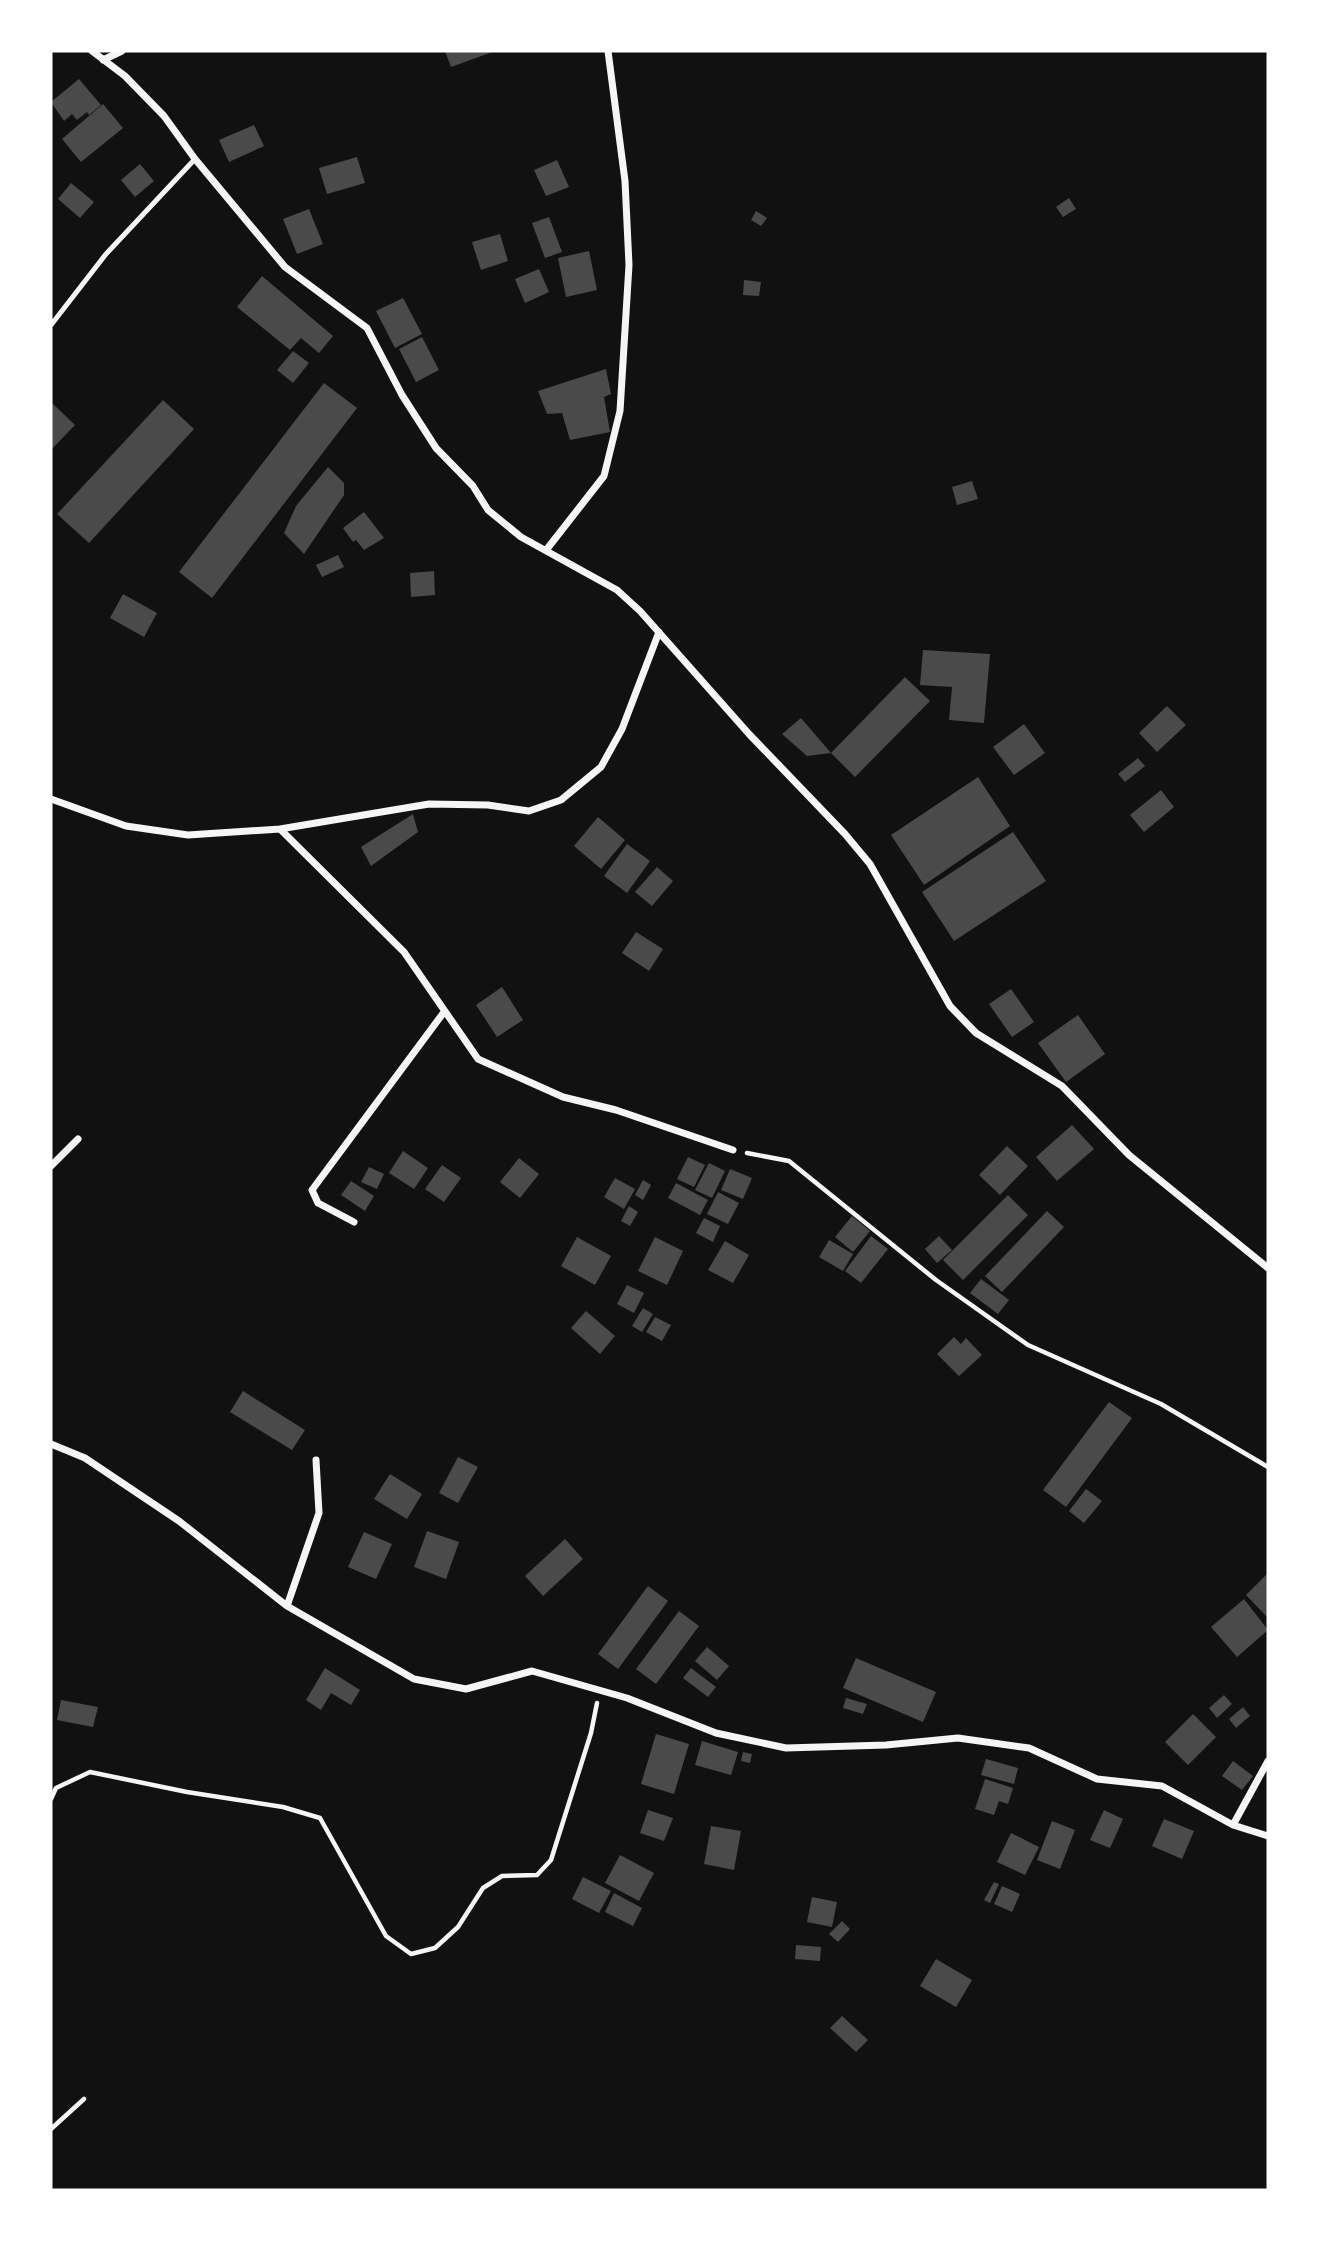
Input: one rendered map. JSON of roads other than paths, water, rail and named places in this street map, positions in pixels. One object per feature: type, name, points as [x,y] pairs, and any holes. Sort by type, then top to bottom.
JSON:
[{"type":"street","points":[[92,51],[125,76],[164,116],[195,159],[285,267],[367,328],[402,396],[436,448],[473,486],[488,510],[521,537],[617,590],[659,632],[870,864],[950,1006],[976,1033],[1062,1086],[1129,1155],[1268,1268]]},
{"type":"street","points":[[103,60],[122,51]]},
{"type":"street","points":[[547,549],[564,523],[583,505],[604,476],[620,411],[629,265],[625,181],[608,51]]},
{"type":"street","points":[[51,799],[126,825],[188,835],[280,829],[429,804],[488,805],[529,811],[561,800],[601,767],[622,729],[659,632]]},
{"type":"street","points":[[280,829],[404,952],[478,1059],[563,1097],[616,1110],[733,1150]]},
{"type":"street","points":[[354,1222],[315,1200],[312,1190],[444,1012]]},
{"type":"street","points":[[51,1166],[78,1139]]},
{"type":"street","points":[[51,1444],[85,1458],[179,1521],[287,1606],[414,1679],[466,1689],[533,1671],[628,1698],[716,1734],[786,1748],[886,1745],[958,1738],[1029,1748],[1097,1779],[1162,1786],[1233,1825],[1268,1836]]},
{"type":"street","points":[[287,1606],[319,1513],[316,1460]]},
{"type":"street","points":[[1233,1825],[1268,1761]]},
{"type":"lane","points":[[51,325],[106,254],[195,159]]}]
